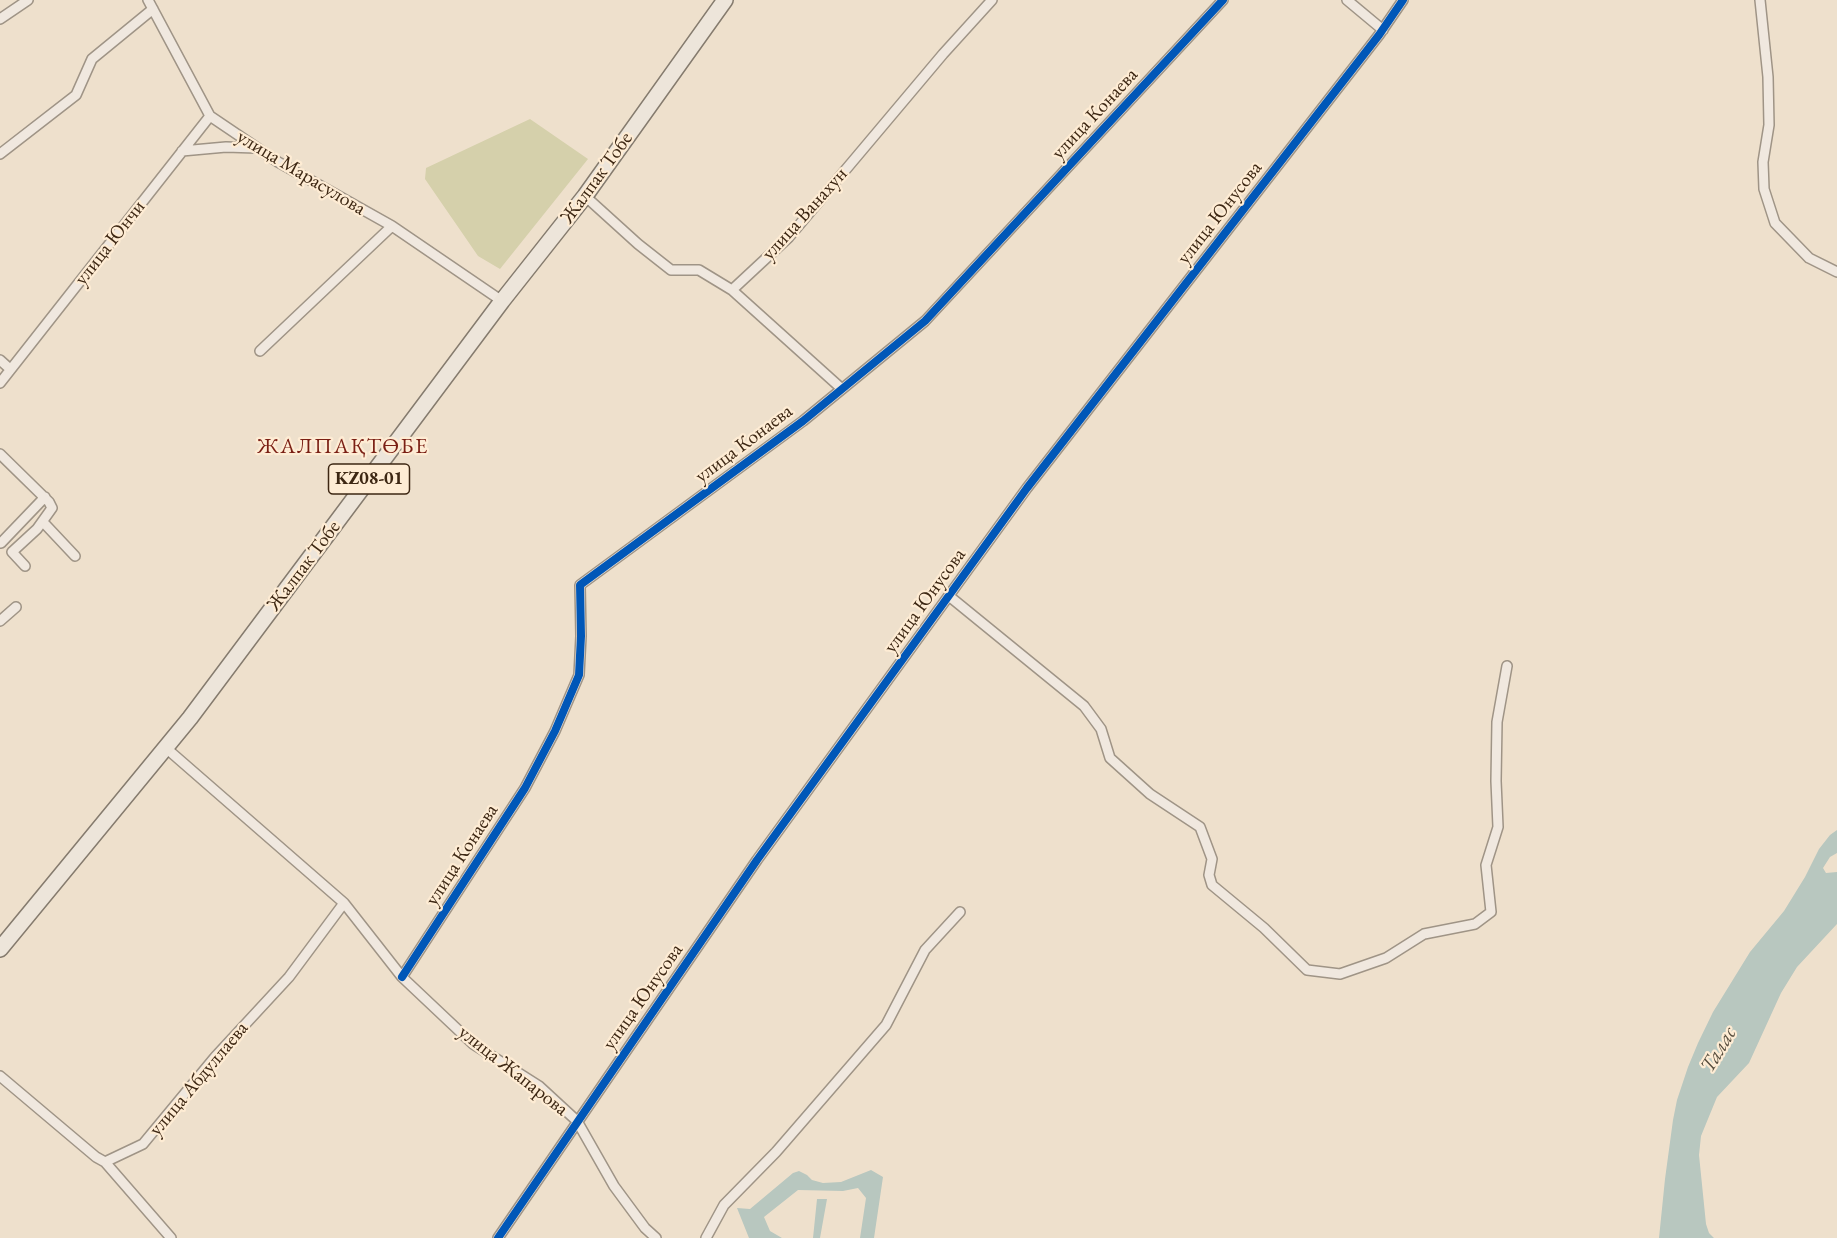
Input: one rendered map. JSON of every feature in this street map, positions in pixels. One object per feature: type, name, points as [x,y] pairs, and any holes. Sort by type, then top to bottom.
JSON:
[{"type":"main road","name":"Жалпак Тобе","points":[[0,949],[166,748],[217,682],[502,301],[585,196],[725,0]]},
{"type":"street","points":[[0,19],[28,0]]},
{"type":"street","name":"улица Марасулова","points":[[148,0],[210,116],[256,148],[392,226],[502,301]]},
{"type":"street","name":"улица Ванахун","points":[[732,290],[789,237],[943,54],[992,0]]},
{"type":"street","name":"улица Конаева","points":[[402,977],[525,788],[555,731],[579,675],[580,585],[803,421],[925,321],[1223,0]]},
{"type":"street","points":[[1347,0],[1383,30]]},
{"type":"street","name":"улица Юнусова","points":[[498,1238],[757,860],[949,596],[1035,479],[1383,30],[1403,0]]},
{"type":"street","points":[[1760,0],[1768,77],[1769,125],[1764,162],[1764,189],[1775,224],[1809,258],[1837,272]]},
{"type":"street","points":[[0,154],[76,95],[92,59],[153,9]]},
{"type":"street","name":"улица Юнчи","points":[[0,383],[210,116]]},
{"type":"street","points":[[182,151],[226,147],[256,148]]},
{"type":"street","points":[[585,196],[638,244],[671,270],[699,270],[732,290],[842,389]]},
{"type":"street","points":[[260,351],[392,226]]},
{"type":"street","points":[[0,360],[10,369]]},
{"type":"street","points":[[0,454],[45,497],[52,508],[43,522],[12,552],[25,566]]},
{"type":"street","points":[[1,543],[45,497]]},
{"type":"street","points":[[43,522],[75,556]]},
{"type":"street","points":[[949,596],[1084,706],[1101,729],[1110,758],[1150,794],[1200,827],[1212,859],[1209,875],[1212,885],[1264,928],[1306,970],[1340,974],[1386,958],[1424,934],[1475,924],[1491,912],[1486,865],[1498,827],[1497,722],[1507,666]]},
{"type":"street","points":[[0,621],[16,607]]},
{"type":"street","name":"улица Жапарова","points":[[166,748],[344,903],[402,977],[473,1044],[539,1086],[577,1121],[614,1186],[645,1228],[656,1238]]},
{"type":"street","name":"улица Абдуллаева","points":[[105,1162],[143,1144],[215,1056],[289,976],[344,903]]},
{"type":"street","points":[[706,1238],[724,1205],[776,1152],[886,1025],[926,950],[960,912]]},
{"type":"street","points":[[0,1076],[96,1157],[105,1162],[171,1238]]},
{"type":"shaded area","points":[[530,119],[588,159],[500,269],[478,256],[425,179],[426,168]]},
{"type":"water","name":"Талас","points":[[1837,830],[1837,853],[1830,857],[1823,868],[1826,873],[1837,872],[1837,924],[1797,967],[1781,993],[1749,1063],[1717,1097],[1701,1136],[1699,1155],[1706,1224],[1709,1233],[1714,1238],[1659,1238],[1677,1100],[1698,1043],[1713,1012],[1750,952],[1784,911],[1819,849]]},
{"type":"water","points":[[871,1170],[883,1177],[874,1238],[860,1238],[866,1198],[858,1188],[843,1191],[798,1190],[764,1217],[770,1231],[782,1238],[749,1238],[737,1208],[750,1209],[793,1173],[799,1171],[812,1180],[823,1183],[841,1182]]},
{"type":"water","points":[[817,1199],[827,1199],[820,1238],[813,1238]]},
{"type":"cycle path","points":[[402,977],[525,788],[555,731],[579,675],[580,585],[803,421],[925,321],[1223,0]]},
{"type":"cycle path","points":[[498,1238],[757,860],[1027,488],[1379,35],[1403,0]]},
{"type":"district","name":"ЖАЛПАҚТӨБЕ","points":[[343,447]]}]
